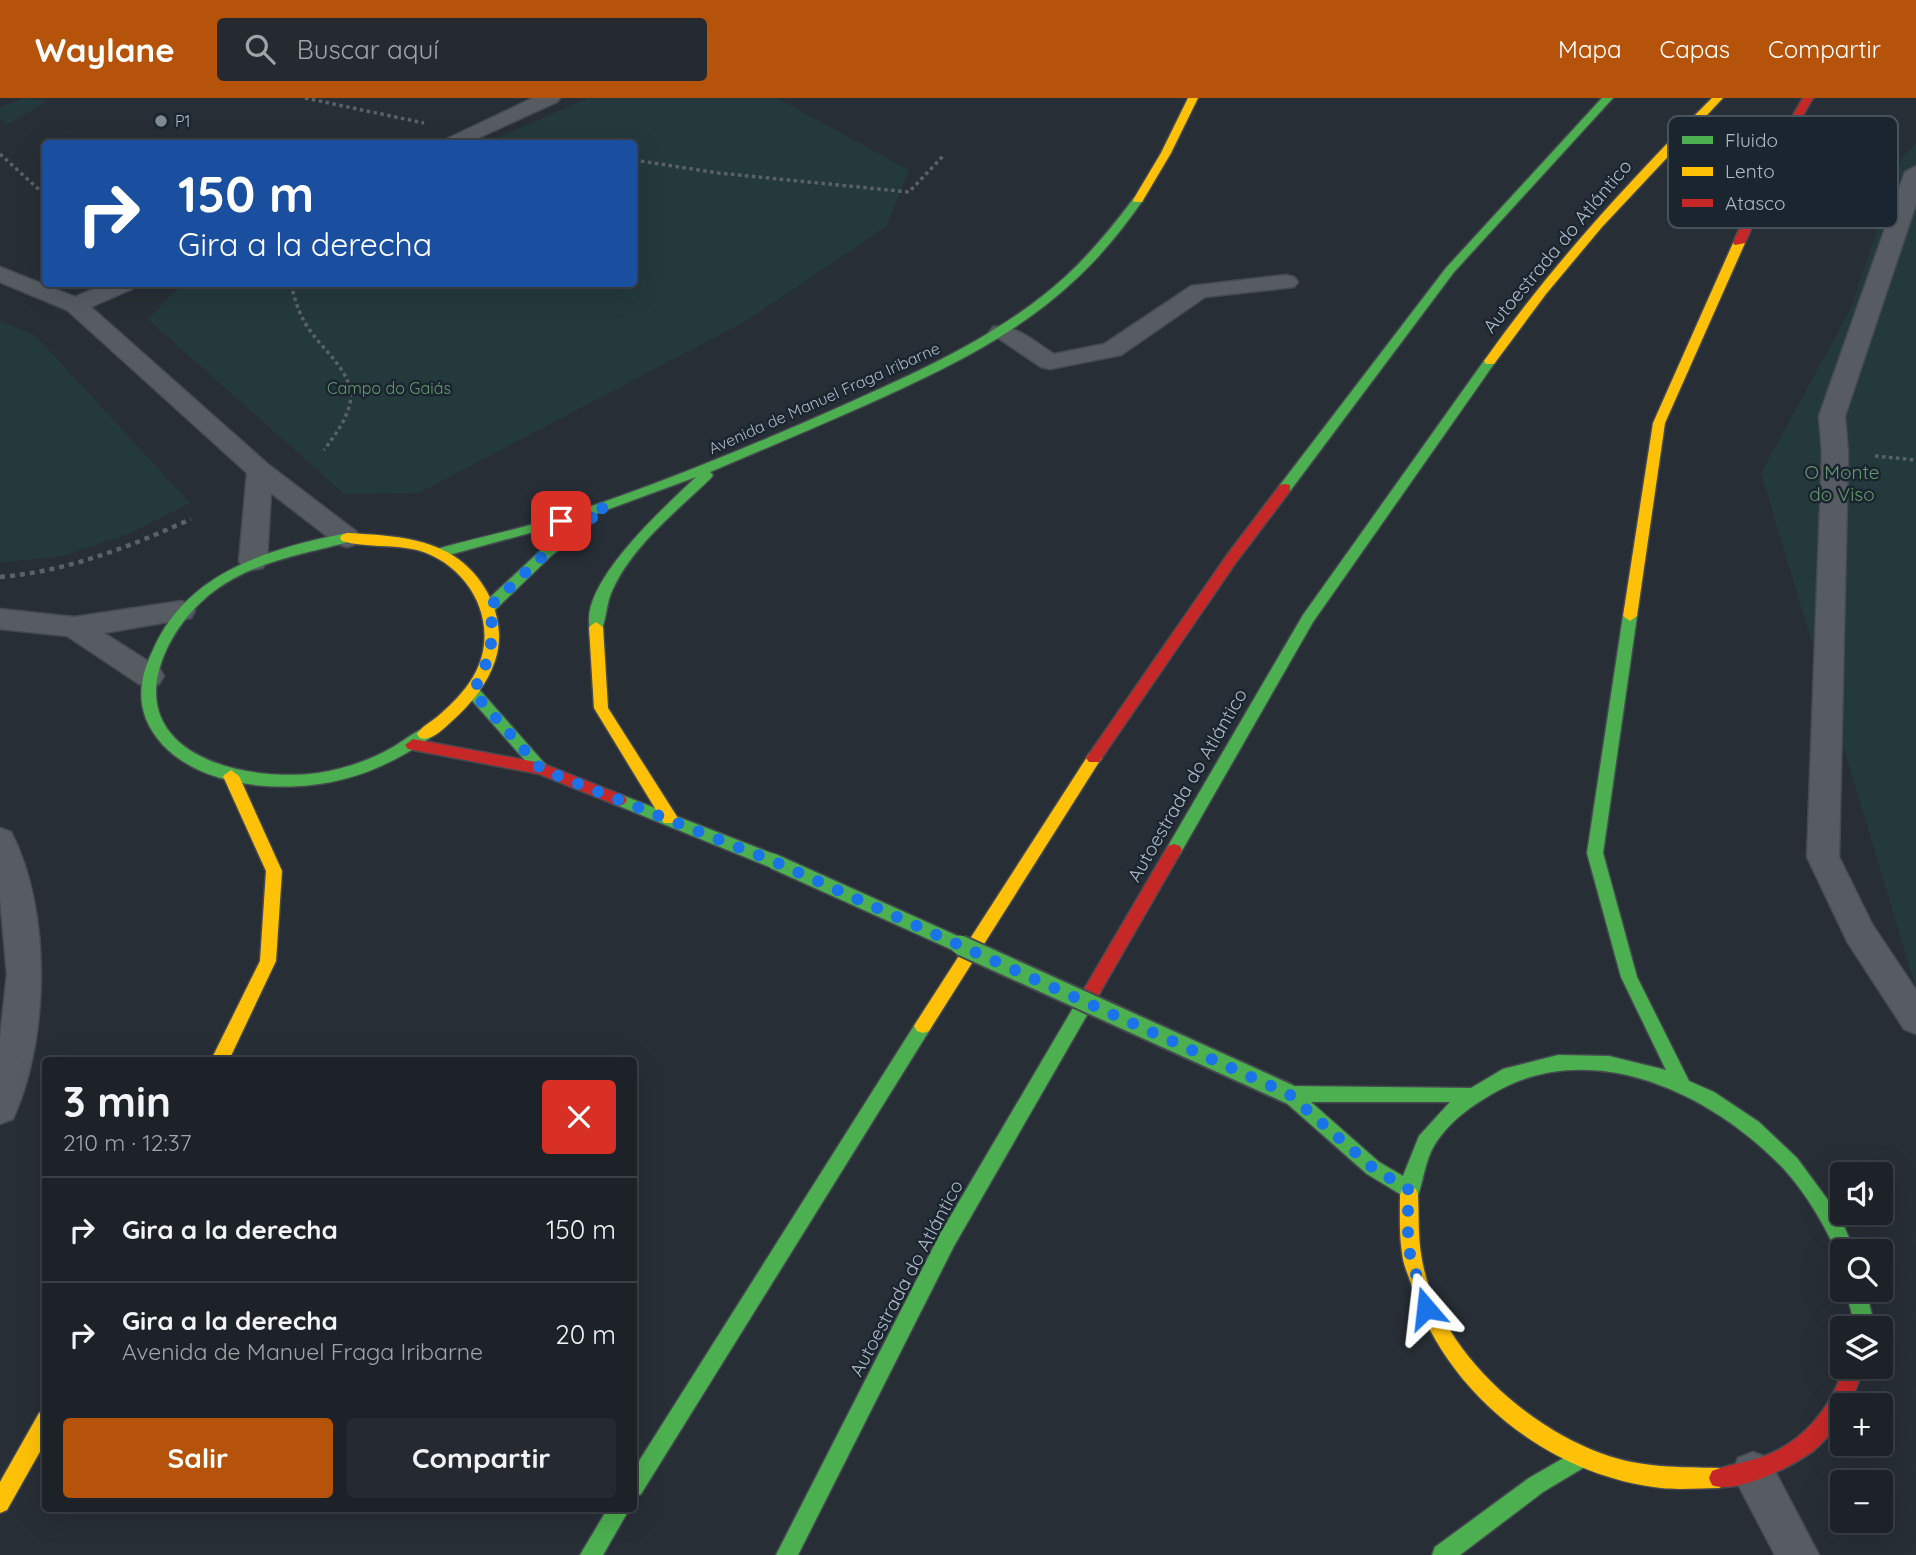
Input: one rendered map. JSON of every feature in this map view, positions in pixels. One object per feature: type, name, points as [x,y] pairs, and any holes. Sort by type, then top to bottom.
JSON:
[{"type":"main road","name":"Avenida de Manuel Fraga Iribarne","points":[[438,553],[471,547],[606,507],[715,467],[896,388],[1001,332],[1055,294],[1106,242],[1136,206],[1193,98]]},
{"type":"main road","points":[[637,1483],[1068,795],[1224,569],[1450,270],[1608,98]]},
{"type":"main road","name":"Autoestrada do Atlántico","points":[[1700,116],[1718,98]]},
{"type":"main road","points":[[1798,116],[1808,98]]},
{"type":"main road","name":"Autoestrada do Atlántico","points":[[787,1555],[947,1240],[1308,619],[1520,318],[1668,147]]},
{"type":"main road","points":[[1681,1083],[1629,977],[1595,853],[1658,424],[1745,228]]},
{"type":"main road","points":[[670,819],[601,708],[595,615],[621,561],[715,467]]},
{"type":"main road","name":"Avenida de Manuel Fraga Iribarne","points":[[490,606],[546,553],[606,507]]},
{"type":"main road","points":[[347,538],[396,541],[438,553],[470,575],[490,606],[494,633],[488,662],[473,692],[447,720],[413,745],[355,771],[291,782],[231,776],[184,756],[155,724],[147,685],[159,643],[181,611],[214,583],[253,561],[296,546],[347,538]]},
{"type":"main road","points":[[473,692],[541,769]]},
{"type":"main road","points":[[413,745],[541,769],[773,861],[1289,1094],[1373,1168],[1408,1189]]},
{"type":"main road","points":[[221,1057],[268,961],[274,871],[231,776]]},
{"type":"main road","points":[[1839,1239],[1805,1177],[1748,1122],[1681,1083],[1623,1065],[1565,1061],[1512,1071],[1467,1094],[1428,1135],[1408,1189],[1408,1247],[1426,1308],[1463,1368],[1516,1420],[1581,1458],[1640,1478],[1698,1482],[1753,1474],[1815,1439],[1852,1379]]},
{"type":"main road","points":[[1289,1094],[1467,1094]]},
{"type":"main road","points":[[0,1503],[42,1427]]},
{"type":"main road","points":[[1443,1555],[1536,1485],[1581,1458]]},
{"type":"main road","points":[[591,1555],[618,1512]]},
{"type":"lane","points":[[455,140],[550,98]]},
{"type":"lane","points":[[1898,224],[1916,172]]},
{"type":"lane","points":[[1897,228],[1832,416],[1835,453],[1823,856],[1860,933],[1916,1019]]},
{"type":"lane","points":[[0,274],[75,305],[260,471],[347,538]]},
{"type":"lane","points":[[1001,332],[1050,362],[1112,350],[1199,291],[1286,282]]},
{"type":"lane","points":[[75,305],[117,287]]},
{"type":"lane","points":[[253,561],[260,471]]},
{"type":"lane","points":[[0,619],[74,627],[181,611]]},
{"type":"lane","points":[[74,627],[149,676]]},
{"type":"lane","points":[[0,841],[16,884],[26,967],[17,1053],[0,1108]]},
{"type":"lane","points":[[1753,1474],[1798,1555]]},
{"type":"path","points":[[305,98],[470,133]]},
{"type":"path","points":[[0,154],[42,192]]},
{"type":"path","points":[[637,160],[718,173],[909,192],[944,155]]},
{"type":"path","points":[[292,287],[299,313],[350,384],[350,411],[344,426],[324,450]]},
{"type":"path","points":[[0,577],[60,570],[98,560],[191,519]]},
{"type":"green space","points":[[24,98],[47,101],[7,125],[0,119],[0,107]]},
{"type":"green space","name":"Campo do Gaiás","points":[[589,98],[777,98],[909,170],[886,227],[748,320],[419,493],[344,494],[148,319],[179,287],[637,287],[637,140],[492,140]]},
{"type":"green space","name":"O Monte do Viso","points":[[1916,142],[1916,988],[1761,473],[1851,308],[1878,228],[1898,228],[1898,168],[1901,159]]},
{"type":"green space","points":[[0,321],[35,335],[190,503],[129,534],[58,557],[0,562]]},
{"type":"traffic: fast","points":[[1285,488],[1450,270],[1608,98]]},
{"type":"traffic: fast","points":[[438,553],[529,530],[618,502],[793,432],[938,366],[984,341],[1069,280],[1106,243],[1138,200]]},
{"type":"traffic: fast","points":[[1174,850],[1308,619],[1490,361]]},
{"type":"traffic: fast","points":[[596,627],[598,607],[620,565],[655,525],[706,475]]},
{"type":"traffic: fast","points":[[490,606],[546,553],[586,522]]},
{"type":"traffic: fast","points":[[347,538],[287,552],[230,574],[205,591],[183,611],[166,635],[153,665],[149,696],[154,720],[174,746],[194,760],[217,771],[268,781],[320,779],[343,774],[386,757],[425,734]]},
{"type":"traffic: fast","points":[[1630,616],[1595,853],[1629,977],[1681,1083]]},
{"type":"traffic: fast","points":[[473,692],[541,769]]},
{"type":"traffic: fast","points":[[619,800],[773,861]]},
{"type":"traffic: fast","points":[[773,861],[1289,1094]]},
{"type":"traffic: fast","points":[[787,1555],[947,1240],[1092,991]]},
{"type":"traffic: fast","points":[[637,1482],[923,1026]]},
{"type":"traffic: fast","points":[[1409,1195],[1415,1166],[1426,1142],[1442,1121],[1463,1102],[1509,1075],[1558,1063],[1609,1063],[1660,1076],[1708,1098],[1752,1128],[1791,1164],[1821,1204],[1841,1239]]},
{"type":"traffic: fast","points":[[1289,1094],[1467,1094]]},
{"type":"traffic: fast","points":[[1289,1094],[1373,1168],[1408,1189]]},
{"type":"traffic: fast","points":[[1859,1302],[1862,1316]]},
{"type":"traffic: fast","points":[[1443,1555],[1536,1485],[1581,1458]]},
{"type":"traffic: fast","points":[[591,1555],[618,1512]]},
{"type":"traffic: slow","points":[[1138,200],[1166,153],[1193,98]]},
{"type":"traffic: slow","points":[[1700,116],[1718,98]]},
{"type":"traffic: slow","points":[[1490,361],[1570,258],[1668,149]]},
{"type":"traffic: slow","points":[[1630,616],[1659,423],[1739,243]]},
{"type":"traffic: slow","points":[[347,538],[419,546],[442,555],[467,575],[485,601],[491,622],[492,642],[481,677],[457,708],[425,734]]},
{"type":"traffic: slow","points":[[596,627],[601,708],[670,819]]},
{"type":"traffic: slow","points":[[923,1026],[1094,758]]},
{"type":"traffic: slow","points":[[221,1057],[268,961],[274,871],[231,776]]},
{"type":"traffic: slow","points":[[1409,1195],[1411,1255],[1429,1311],[1459,1361],[1500,1404],[1549,1439],[1603,1464],[1661,1478],[1719,1478]]},
{"type":"traffic: slow","points":[[0,1503],[42,1427]]},
{"type":"traffic: jam","points":[[1798,116],[1808,98]]},
{"type":"traffic: jam","points":[[1739,243],[1746,228]]},
{"type":"traffic: jam","points":[[1094,758],[1232,558],[1285,488]]},
{"type":"traffic: jam","points":[[413,745],[541,769],[619,800]]},
{"type":"traffic: jam","points":[[1092,991],[1174,850]]},
{"type":"traffic: jam","points":[[1719,1478],[1765,1467],[1805,1444],[1822,1429],[1836,1411],[1850,1379]]},
{"type":"place","name":"P1","points":[[161,121]]},
{"type":"route","points":[[561,521],[606,507],[546,553],[490,606],[494,633],[488,662],[473,692],[541,769],[773,861],[1289,1094],[1373,1168],[1408,1189],[1408,1247],[1426,1308]]}]
